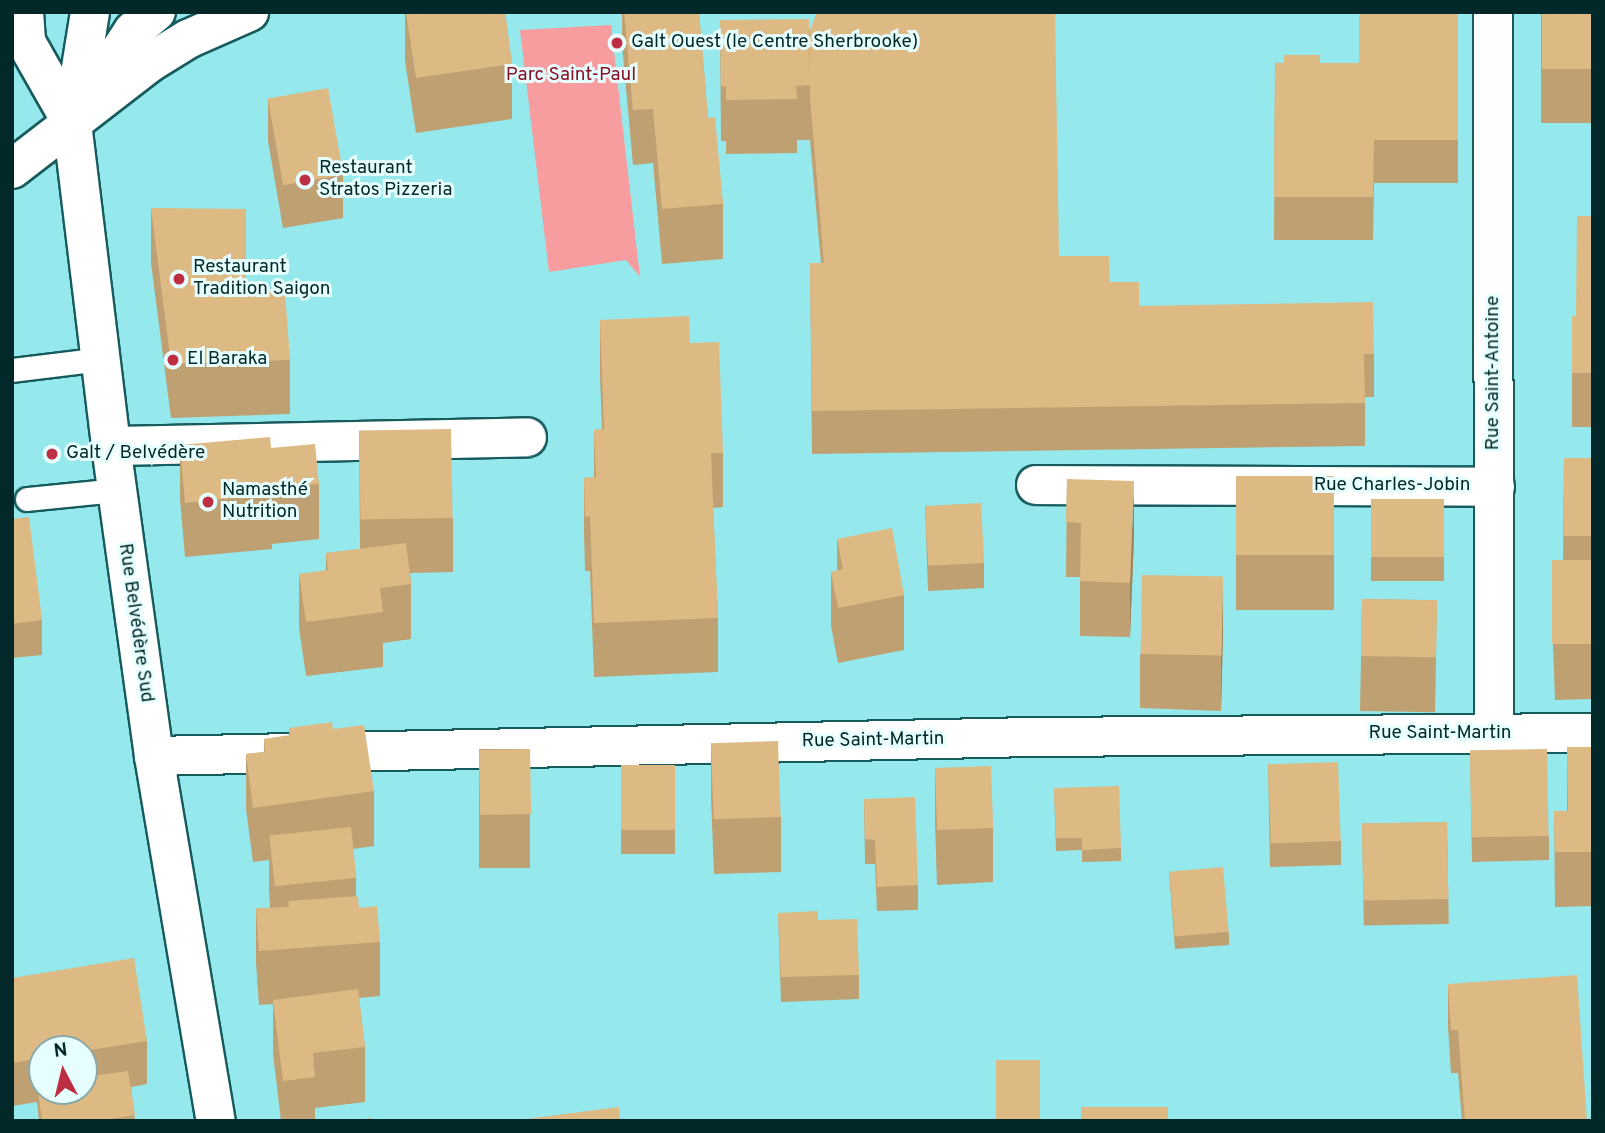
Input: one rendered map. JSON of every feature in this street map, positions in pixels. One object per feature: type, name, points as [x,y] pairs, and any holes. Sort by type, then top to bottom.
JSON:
[{"type":"street","name":"Rue Belvédère Sud","points":[[24,12],[26,42],[72,123]]},
{"type":"street","name":"Rue Belvédère Sud","points":[[90,12],[72,123],[111,446],[154,756],[216,1121]]},
{"type":"street","points":[[72,123],[133,31],[156,12]]},
{"type":"street","points":[[12,169],[149,63],[188,38],[249,12]]},
{"type":"street","name":"Rue Saint-Antoine","points":[[1493,12],[1494,733]]},
{"type":"street","points":[[111,446],[527,437]]},
{"type":"street","name":"Rue Charles-Jobin","points":[[1036,485],[1495,487]]},
{"type":"street","name":"Rue Saint-Martin","points":[[154,756],[1035,737],[1593,733]]},
{"type":"lane","points":[[12,369],[101,359]]},
{"type":"lane","points":[[27,499],[117,490]]},
{"type":"green space","name":"Parc Saint-Paul","points":[[611,25],[640,277],[626,260],[549,272],[520,30]]},
{"type":"building","points":[[406,12],[505,12],[512,64],[416,78]]},
{"type":"building","points":[[624,12],[699,12],[708,118],[715,117],[723,204],[662,209],[653,109],[633,110]]},
{"type":"building","points":[[817,12],[1055,12],[1059,256],[1109,256],[1110,282],[1139,282],[1139,306],[1373,302],[1374,354],[1364,354],[1365,403],[812,411],[810,263],[824,263],[810,97],[810,30]]},
{"type":"building","points":[[1359,12],[1458,12],[1458,140],[1374,140],[1373,197],[1274,197],[1275,63],[1284,63],[1284,55],[1320,55],[1320,63],[1359,63]]},
{"type":"building","points":[[1542,12],[1593,12],[1593,69],[1542,69]]},
{"type":"building","points":[[809,19],[810,85],[796,86],[797,99],[726,100],[726,87],[721,86],[720,20]]},
{"type":"building","points":[[328,88],[343,175],[283,185],[268,99]]},
{"type":"building","points":[[151,208],[246,209],[246,292],[285,291],[290,360],[171,364]]},
{"type":"building","points":[[1577,216],[1593,216],[1593,373],[1572,373],[1572,316],[1576,316]]},
{"type":"building","points":[[689,316],[690,343],[719,342],[723,453],[711,453],[718,618],[594,623],[590,516],[585,517],[584,478],[596,477],[594,430],[604,429],[600,320]]},
{"type":"building","points":[[451,429],[453,518],[361,520],[359,431]]},
{"type":"building","points":[[270,437],[271,448],[315,444],[319,484],[271,489],[272,494],[185,503],[180,445]]},
{"type":"building","points":[[1564,458],[1593,458],[1593,536],[1564,536]]},
{"type":"building","points":[[1236,476],[1334,476],[1334,555],[1236,555]]},
{"type":"building","points":[[1067,479],[1134,481],[1130,583],[1080,581],[1081,523],[1066,522]]},
{"type":"building","points":[[1371,499],[1444,499],[1444,557],[1371,557]]},
{"type":"building","points":[[981,503],[984,563],[928,566],[925,506]]},
{"type":"building","points":[[29,517],[42,620],[12,624],[12,519]]},
{"type":"building","points":[[892,528],[904,595],[838,608],[831,572],[843,569],[837,539]]},
{"type":"building","points":[[406,543],[411,584],[380,588],[383,612],[306,622],[299,574],[328,570],[326,553]]},
{"type":"building","points":[[1552,560],[1593,560],[1593,644],[1552,644]]},
{"type":"building","points":[[1142,575],[1223,576],[1222,655],[1141,654]]},
{"type":"building","points":[[1362,599],[1437,600],[1436,657],[1361,656]]},
{"type":"building","points":[[332,722],[333,729],[364,725],[374,791],[253,808],[246,754],[265,752],[264,739],[290,735],[289,728]]},
{"type":"building","points":[[778,741],[781,817],[714,819],[711,743]]},
{"type":"building","points":[[1567,747],[1593,747],[1593,852],[1555,852],[1554,811],[1568,811]]},
{"type":"building","points":[[530,749],[531,814],[480,815],[479,750]]},
{"type":"building","points":[[1547,749],[1549,836],[1472,837],[1470,750]]},
{"type":"building","points":[[1338,762],[1341,841],[1271,843],[1268,764]]},
{"type":"building","points":[[621,765],[675,765],[675,830],[621,830]]},
{"type":"building","points":[[991,766],[993,828],[937,830],[935,768]]},
{"type":"building","points":[[1119,786],[1121,848],[1082,850],[1082,838],[1056,838],[1054,788]]},
{"type":"building","points":[[915,797],[918,885],[877,887],[875,840],[865,839],[864,799]]},
{"type":"building","points":[[1447,822],[1448,899],[1363,900],[1362,823]]},
{"type":"building","points":[[351,827],[356,878],[275,886],[269,836]]},
{"type":"building","points":[[1223,867],[1229,932],[1175,936],[1169,872]]},
{"type":"building","points":[[358,896],[359,908],[377,906],[380,942],[259,951],[256,908],[289,907],[288,901]]},
{"type":"building","points":[[818,911],[818,920],[857,919],[859,975],[781,977],[778,913]]},
{"type":"building","points":[[134,958],[147,1041],[98,1049],[98,1035],[28,1035],[28,1060],[12,1063],[12,978]]},
{"type":"building","points":[[1577,975],[1587,1121],[1465,1121],[1458,1030],[1451,1030],[1448,984]]},
{"type":"building","points":[[358,989],[365,1047],[313,1053],[315,1077],[283,1081],[273,1000]]},
{"type":"building","points":[[996,1060],[1040,1060],[1040,1121],[996,1121]]},
{"type":"building","points":[[128,1071],[135,1115],[98,1121],[42,1121],[40,1105],[98,1105],[98,1075]]},
{"type":"building","points":[[619,1107],[620,1121],[526,1121],[526,1119]]},
{"type":"building","points":[[1081,1107],[1168,1107],[1168,1121],[1081,1121]]},
{"type":"building","points":[[372,1118],[372,1121],[351,1121]]},
{"type":"place","name":"Galt Ouest (le Centre Sherbrooke)","points":[[617,43]]},
{"type":"place","name":"Restaurant Stratos Pizzeria","points":[[305,180]]},
{"type":"place","name":"Restaurant Tradition Saigon","points":[[179,279]]},
{"type":"place","name":"El Baraka","points":[[173,360]]},
{"type":"place","name":"Galt / Belvédère","points":[[52,454]]},
{"type":"place","name":"Namasthé Nutrition","points":[[208,502]]}]
